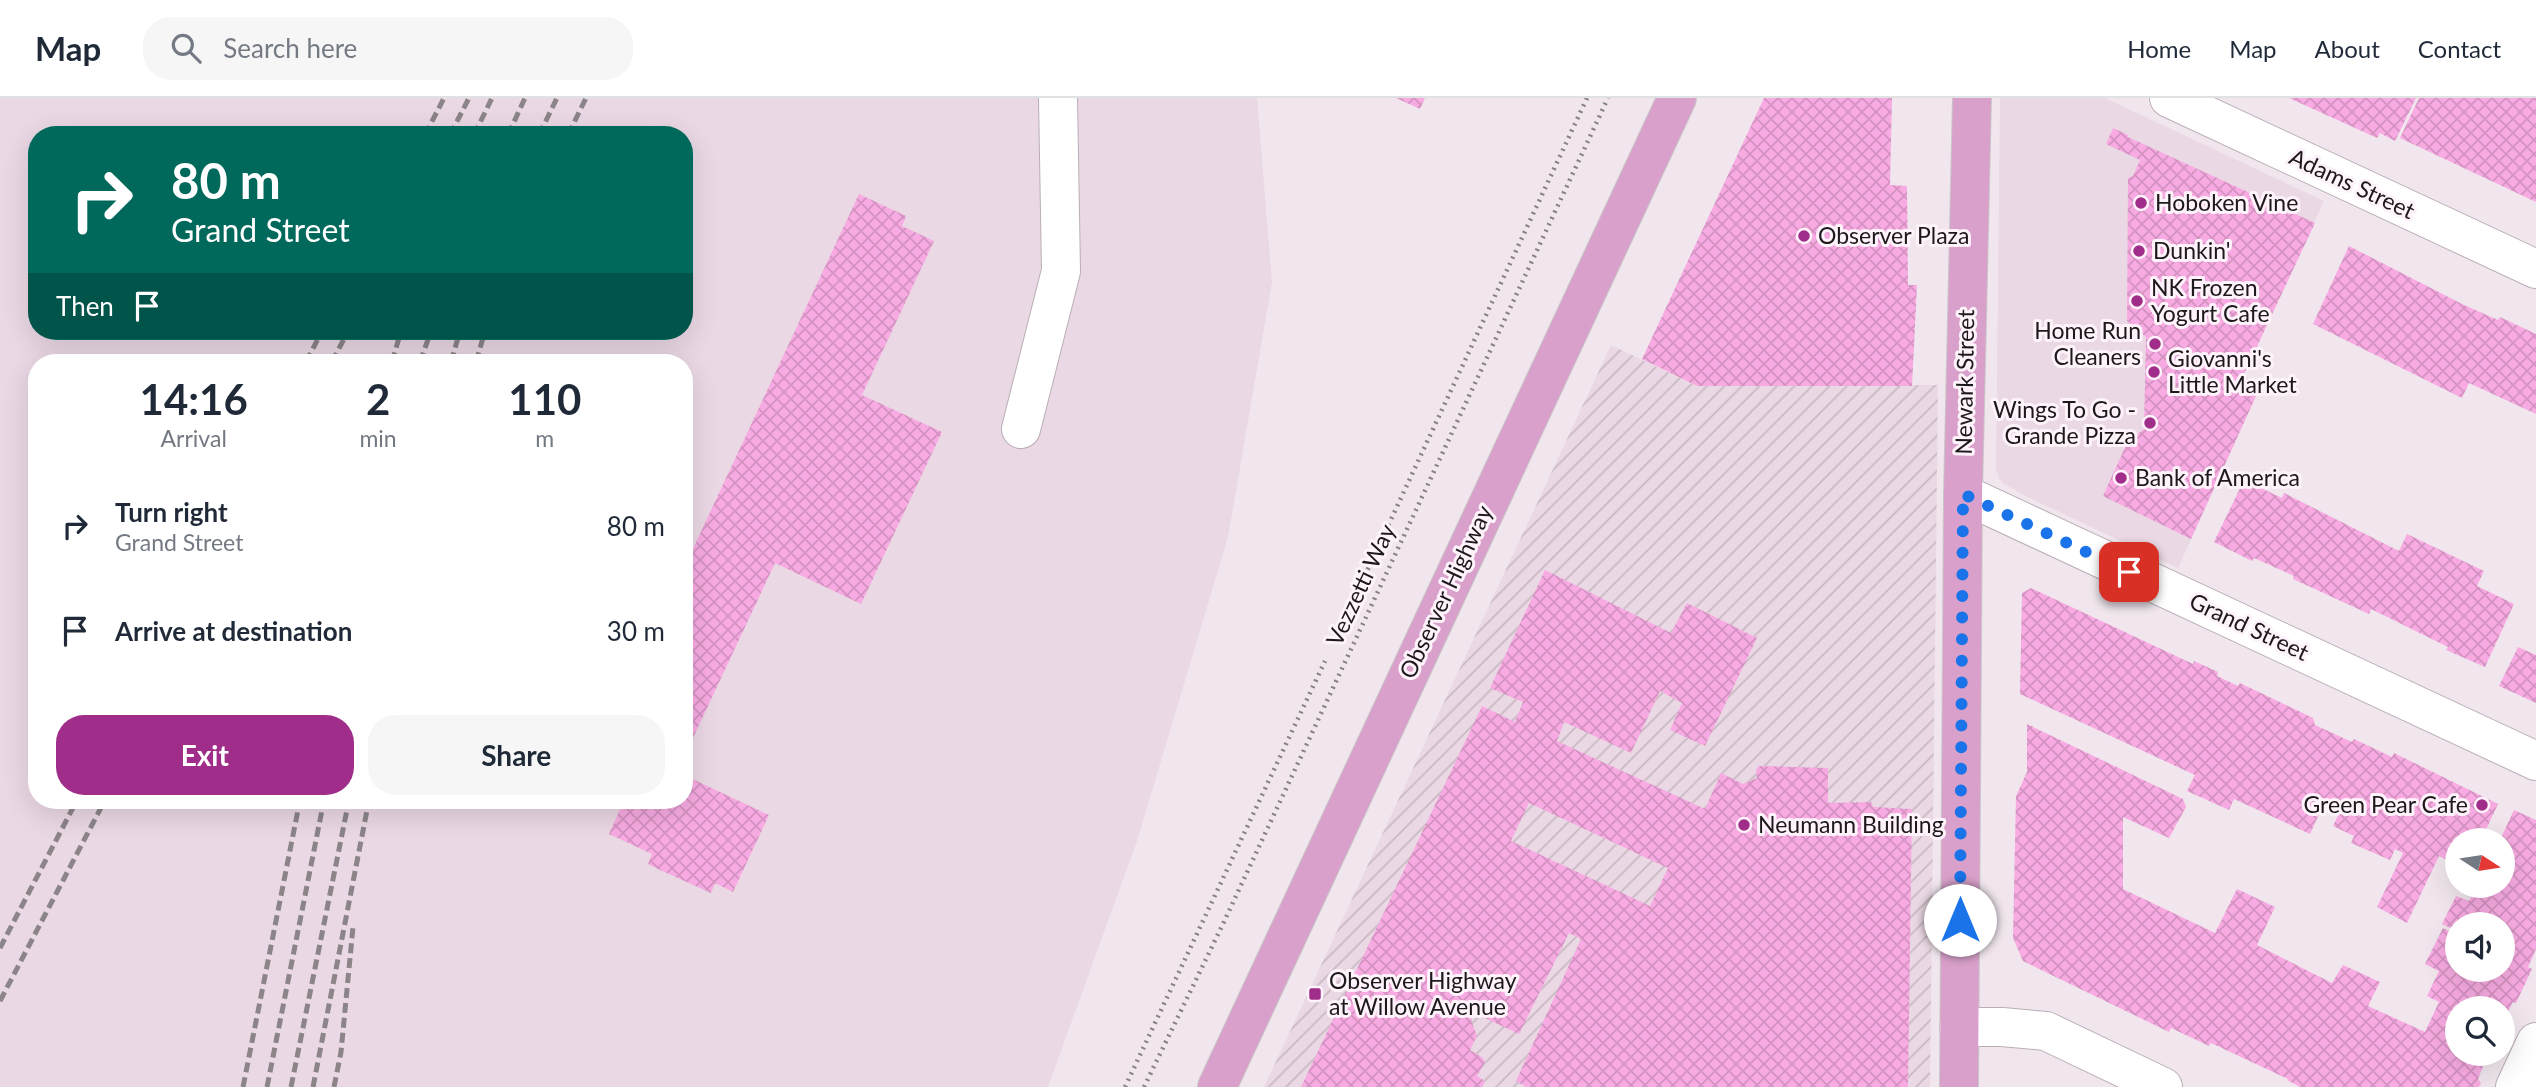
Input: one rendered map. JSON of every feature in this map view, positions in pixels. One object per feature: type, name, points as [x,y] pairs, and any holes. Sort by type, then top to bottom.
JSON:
[{"type":"main road","name":"Observer Highway","points":[[1217,1087],[1677,98]]},
{"type":"main road","name":"Newark Street","points":[[1959,1087],[1963,494],[1972,98]]},
{"type":"street","points":[[1021,429],[1061,271],[1058,98]]},
{"type":"street","name":"Adams Street","points":[[2169,98],[2536,269]]},
{"type":"street","name":"Grand Street","points":[[1963,494],[2536,761]]},
{"type":"street","points":[[1959,1027],[2046,1031],[2162,1087]]},
{"type":"street","points":[[2515,1087],[2536,1042]]},
{"type":"path","points":[[1347,614],[1587,98]]},
{"type":"path","name":"Vezzetti Way","points":[[1144,1087],[1222,926],[1608,98]]},
{"type":"path","points":[[1125,1087],[1325,661]]},
{"type":"shaded area","points":[[0,98],[1257,98],[1272,282],[1228,537],[1137,841],[1048,1087],[0,1087]]},
{"type":"shaded area","points":[[2000,98],[2105,98],[2324,201],[2243,376],[2261,385],[2178,568],[2030,498],[2004,484],[1999,478],[1996,469]]},
{"type":"shaded area","points":[[1611,345],[1697,386],[1938,385],[1930,1087],[1264,1087]]},
{"type":"building","points":[[1396,98],[1425,98],[1420,109]]},
{"type":"building","name":"Observer Plaza","points":[[1764,98],[1892,98],[1890,185],[1907,186],[1908,285],[1917,285],[1912,386],[1697,386],[1642,359]]},
{"type":"building","points":[[2289,98],[2416,98],[2395,141],[2380,133],[2377,138]]},
{"type":"building","points":[[2419,98],[2536,98],[2536,202],[2400,138]]},
{"type":"building","points":[[2113,128],[2315,223],[2243,376],[2261,385],[2191,539],[2103,496],[2127,443],[2144,429],[2146,337],[2127,321],[2128,178],[2133,176],[2140,160],[2106,144]]},
{"type":"building","points":[[859,194],[906,216],[902,226],[934,241],[862,395],[942,432],[861,604],[775,563],[693,738],[693,549]]},
{"type":"building","points":[[2349,246],[2464,305],[2498,320],[2500,317],[2536,334],[2536,414],[2469,383],[2462,398],[2313,324]]},
{"type":"building","points":[[2244,480],[2282,498],[2284,493],[2399,551],[2407,534],[2484,571],[2477,586],[2514,604],[2485,667],[2446,650],[2448,647],[2371,609],[2369,614],[2293,579],[2294,576],[2254,558],[2252,561],[2214,542]]},
{"type":"building","name":"Neumann Building","points":[[1545,570],[1671,633],[1687,603],[1757,638],[1705,746],[1670,730],[1682,703],[1660,691],[1631,753],[1564,722],[1557,741],[1705,809],[1721,773],[1743,784],[1757,778],[1756,770],[1759,766],[1828,768],[1828,803],[1871,802],[1873,807],[1912,809],[1908,1087],[1526,1087],[1516,1081],[1581,939],[1569,933],[1519,1034],[1474,1013],[1471,1020],[1477,1036],[1470,1050],[1485,1062],[1477,1076],[1485,1081],[1482,1087],[1301,1087],[1482,706],[1515,722],[1523,702],[1490,688]],"holes":[[[1529,803],[1668,868],[1650,906],[1511,841]]]},
{"type":"building","points":[[2031,588],[2193,664],[2194,661],[2218,672],[2217,676],[2238,686],[2240,683],[2313,718],[2315,725],[2392,757],[2394,753],[2498,804],[2487,828],[2445,828],[2445,859],[2439,856],[2407,923],[2377,907],[2403,853],[2395,849],[2390,860],[2351,843],[2354,836],[2333,826],[2342,807],[2326,799],[2310,834],[2234,799],[2229,810],[2187,791],[2195,775],[2020,694],[2022,593]]},
{"type":"building","points":[[2518,647],[2536,655],[2536,703],[2499,686]]},
{"type":"building","points":[[2027,724],[2183,799],[2186,807],[2169,838],[2123,817],[2123,889],[2215,933],[2237,889],[2275,907],[2257,945],[2332,983],[2343,965],[2380,982],[2368,1006],[2425,1032],[2439,1002],[2427,996],[2439,971],[2425,964],[2443,928],[2445,982],[2515,982],[2515,912],[2448,912],[2455,898],[2469,901],[2471,898],[2515,898],[2515,828],[2506,828],[2514,810],[2536,820],[2536,949],[2528,967],[2532,969],[2516,1003],[2515,996],[2445,996],[2445,1066],[2483,1066],[2478,1079],[2481,1083],[2479,1087],[2300,1087],[2211,1043],[2209,1046],[2171,1028],[2169,1032],[2023,961],[2013,938],[2016,796],[2027,772]]},
{"type":"building","points":[[693,779],[769,815],[733,892],[715,883],[711,893],[660,870],[648,864],[652,854],[609,834],[620,809],[693,809]]},
{"type":"railway","points":[[430,126],[444,98]]},
{"type":"railway","points":[[455,126],[469,98]]},
{"type":"railway","points":[[478,126],[492,98]]},
{"type":"railway","points":[[512,126],[525,98]]},
{"type":"railway","points":[[543,126],[557,98]]},
{"type":"railway","points":[[572,126],[586,98]]},
{"type":"railway","points":[[310,354],[317,340]]},
{"type":"railway","points":[[336,354],[343,340]]},
{"type":"railway","points":[[394,354],[398,340]]},
{"type":"railway","points":[[423,354],[428,340]]},
{"type":"railway","points":[[453,354],[457,340]]},
{"type":"railway","points":[[478,354],[482,340]]},
{"type":"railway","points":[[0,948],[72,809]]},
{"type":"railway","points":[[0,1001],[100,809]]},
{"type":"railway","points":[[243,1087],[298,809]]},
{"type":"railway","points":[[267,1087],[322,809]]},
{"type":"railway","points":[[291,1087],[347,809]]},
{"type":"railway","points":[[313,1087],[367,809]]},
{"type":"railway","points":[[334,1087],[341,1052],[353,927]]},
{"type":"place","name":"Hoboken Vine","points":[[2141,203]]},
{"type":"place","name":"Observer Plaza","points":[[1804,236]]},
{"type":"place","name":"Dunkin'","points":[[2139,251]]},
{"type":"place","name":"NK Frozen Yogurt Cafe","points":[[2137,301]]},
{"type":"place","name":"Home Run Cleaners","points":[[2155,344]]},
{"type":"place","name":"Giovanni's Little Market","points":[[2154,372]]},
{"type":"place","name":"Wings To Go - Grande Pizza","points":[[2150,423]]},
{"type":"place","name":"Bank of America","points":[[2121,478]]},
{"type":"place","name":"Green Pear Cafe","points":[[2482,805]]},
{"type":"place","name":"Neumann Building","points":[[1744,825]]},
{"type":"place","name":"Observer Highway at Willow Avenue","points":[[1315,994]]},
{"type":"route","points":[[1960,920],[1963,494],[2129,572]]}]
